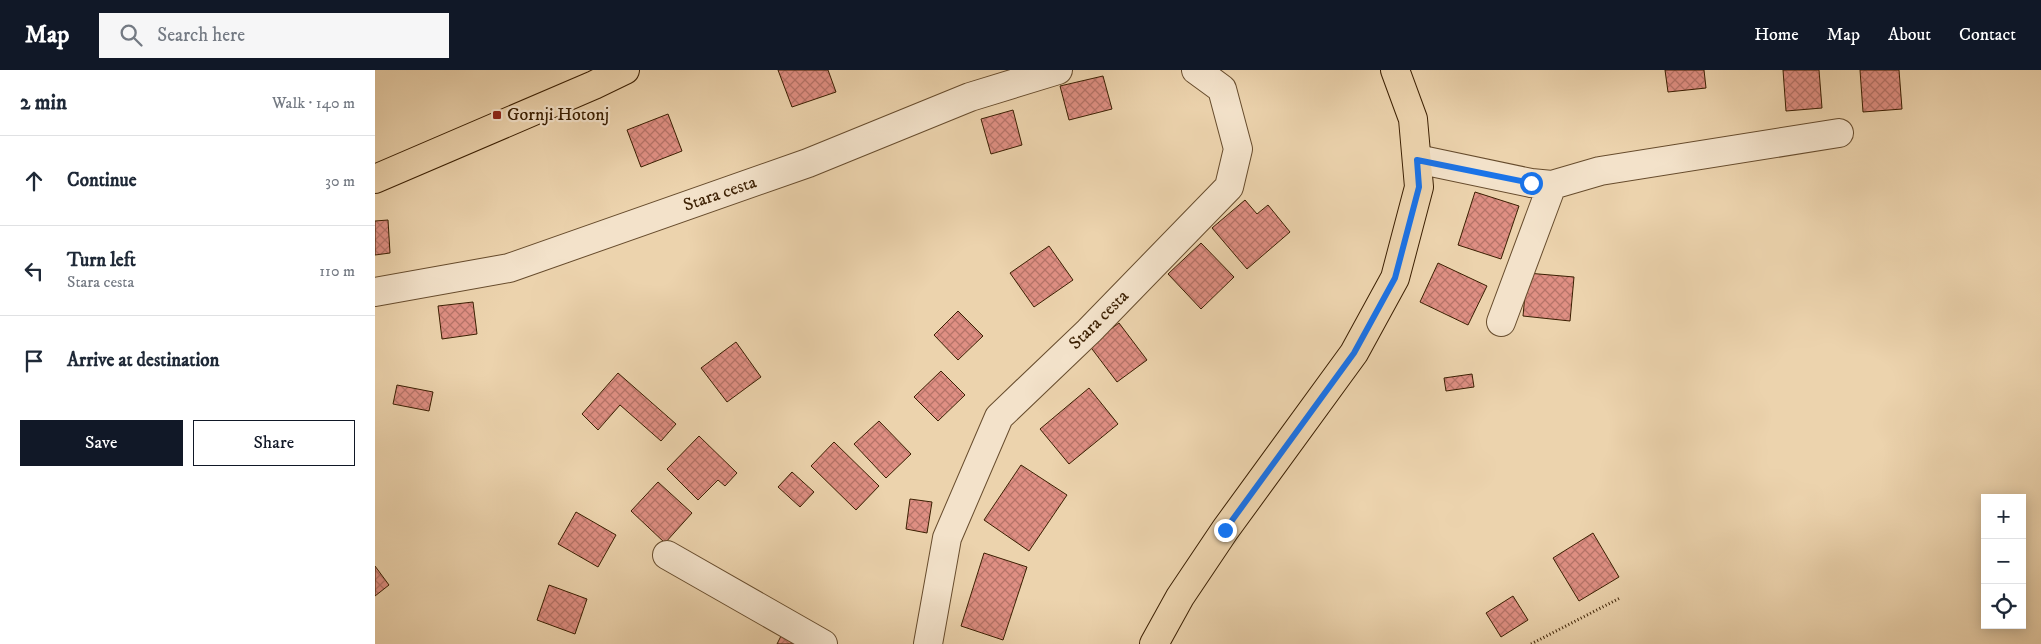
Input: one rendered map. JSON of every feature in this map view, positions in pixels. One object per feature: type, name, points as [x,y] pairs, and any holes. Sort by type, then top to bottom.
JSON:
[{"type":"main road","points":[[375,178],[625,70]]},
{"type":"main road","points":[[1154,644],[1180,597],[1225,530],[1354,353],[1395,278],[1419,187],[1413,119],[1395,70]]},
{"type":"street","name":"Stara cesta","points":[[375,292],[509,268],[808,163],[970,97],[1058,70]]},
{"type":"street","name":"Stara cesta","points":[[928,644],[947,538],[999,417],[1089,331],[1229,187],[1238,149],[1222,88],[1196,70]]},
{"type":"street","points":[[1417,160],[1531,183],[1552,185],[1600,172],[1839,133]]},
{"type":"street","points":[[1501,322],[1552,185]]},
{"type":"street","points":[[667,555],[823,644]]},
{"type":"path","points":[[1531,644],[1620,598]]},
{"type":"building","points":[[778,70],[828,70],[836,92],[792,107]]},
{"type":"building","points":[[1665,70],[1704,70],[1706,88],[1668,92]]},
{"type":"building","points":[[1783,70],[1819,70],[1822,108],[1786,111]]},
{"type":"building","points":[[1860,70],[1899,70],[1902,109],[1863,112]]},
{"type":"building","points":[[1103,76],[1112,109],[1069,120],[1060,86]]},
{"type":"building","points":[[1013,110],[1022,145],[991,154],[981,119]]},
{"type":"building","points":[[668,114],[682,151],[641,167],[627,130]]},
{"type":"building","points":[[1475,192],[1519,206],[1501,259],[1458,245]]},
{"type":"building","points":[[1245,200],[1257,214],[1268,205],[1290,232],[1247,269],[1212,228]]},
{"type":"building","points":[[388,220],[390,253],[375,255],[375,221]]},
{"type":"building","points":[[1201,243],[1234,277],[1201,309],[1168,274]]},
{"type":"building","points":[[1049,246],[1073,280],[1034,307],[1010,273]]},
{"type":"building","points":[[1438,263],[1487,286],[1468,325],[1420,302]]},
{"type":"building","points":[[1527,273],[1574,277],[1570,321],[1523,316]]},
{"type":"building","points":[[473,302],[477,334],[442,339],[438,306]]},
{"type":"building","points":[[958,311],[983,336],[958,360],[934,335]]},
{"type":"building","points":[[1119,323],[1147,360],[1117,382],[1089,345]]},
{"type":"building","points":[[736,342],[761,377],[727,402],[701,368]]},
{"type":"building","points":[[941,371],[965,395],[938,421],[914,397]]},
{"type":"building","points":[[618,373],[676,424],[661,441],[620,405],[598,430],[582,414]]},
{"type":"building","points":[[1472,374],[1474,387],[1446,391],[1444,378]]},
{"type":"building","points":[[397,385],[433,392],[429,411],[393,404]]},
{"type":"building","points":[[1089,388],[1118,424],[1069,464],[1040,429]]},
{"type":"building","points":[[879,421],[911,454],[886,478],[854,444]]},
{"type":"building","points":[[699,436],[737,473],[725,486],[718,480],[698,500],[667,469]]},
{"type":"building","points":[[834,442],[879,486],[856,510],[811,466]]},
{"type":"building","points":[[1021,465],[1067,495],[1029,551],[984,520]]},
{"type":"building","points":[[792,472],[814,492],[800,507],[778,487]]},
{"type":"building","points":[[658,482],[692,513],[665,543],[631,511]]},
{"type":"building","points":[[910,499],[932,502],[927,533],[906,529]]},
{"type":"building","points":[[576,512],[616,535],[598,567],[558,544]]},
{"type":"building","points":[[1593,533],[1619,577],[1579,601],[1553,558]]},
{"type":"building","points":[[984,553],[1027,567],[1003,640],[961,626]]},
{"type":"building","points":[[375,566],[389,585],[375,596]]},
{"type":"building","points":[[549,585],[587,599],[575,634],[537,620]]},
{"type":"building","points":[[1513,596],[1528,620],[1501,637],[1486,613]]},
{"type":"building","points":[[785,628],[815,644],[777,644]]},
{"type":"place","name":"Gornji Hotonj","points":[[497,115]]},
{"type":"route","points":[[1225,530],[1354,353],[1395,278],[1419,187],[1417,160],[1531,183]]}]
